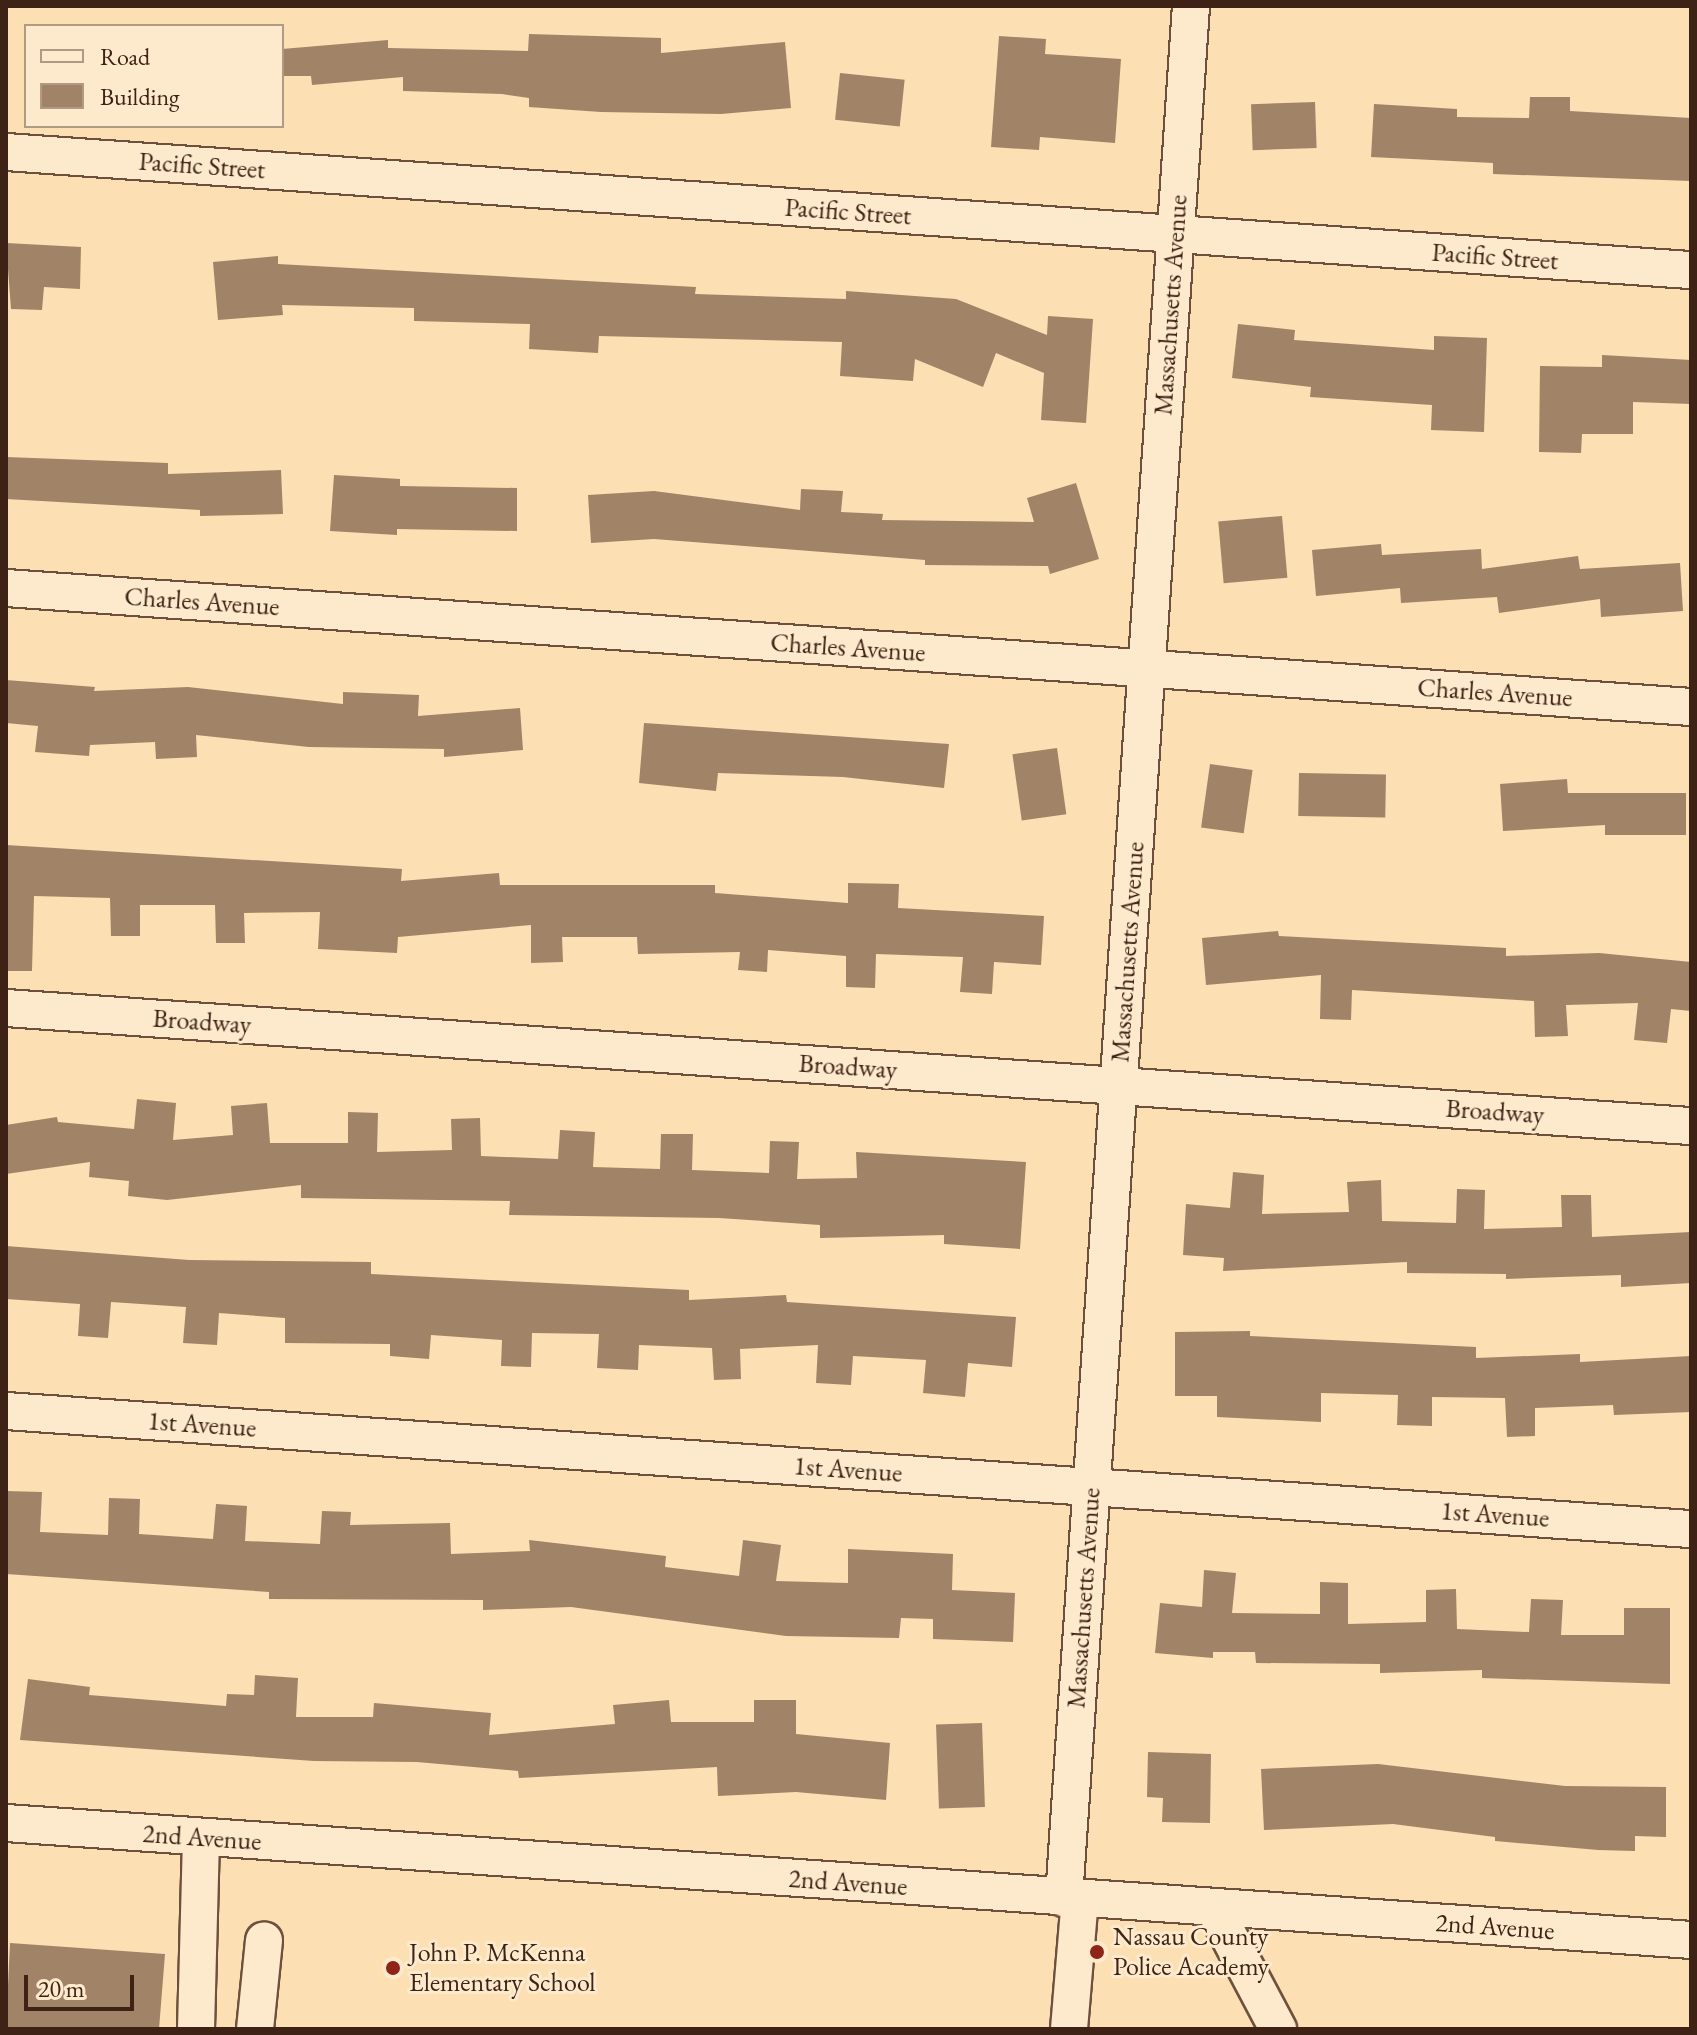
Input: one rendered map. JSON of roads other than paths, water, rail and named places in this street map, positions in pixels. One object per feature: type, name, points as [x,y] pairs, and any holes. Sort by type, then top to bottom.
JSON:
[{"type":"street","name":"Massachusetts Avenue","points":[[1069,2029],[1091,1487],[1191,6]]},
{"type":"street","name":"Pacific Street","points":[[6,152],[1691,270]]},
{"type":"street","name":"Charles Avenue","points":[[6,588],[1691,707]]},
{"type":"street","name":"Broadway","points":[[6,1008],[1691,1126]]},
{"type":"street","name":"1st Avenue","points":[[6,1411],[1691,1529]]},
{"type":"street","name":"2nd Avenue","points":[[6,1823],[201,1839],[1691,1940]]},
{"type":"street","points":[[196,2029],[201,1839]]},
{"type":"street","points":[[1214,1908],[1278,2029]]},
{"type":"street","points":[[255,2029],[264,1940]]},
{"type":"place","name":"Nassau County Police Academy","points":[[1097,1952]]},
{"type":"place","name":"John P. McKenna Elementary School","points":[[393,1968]]}]
